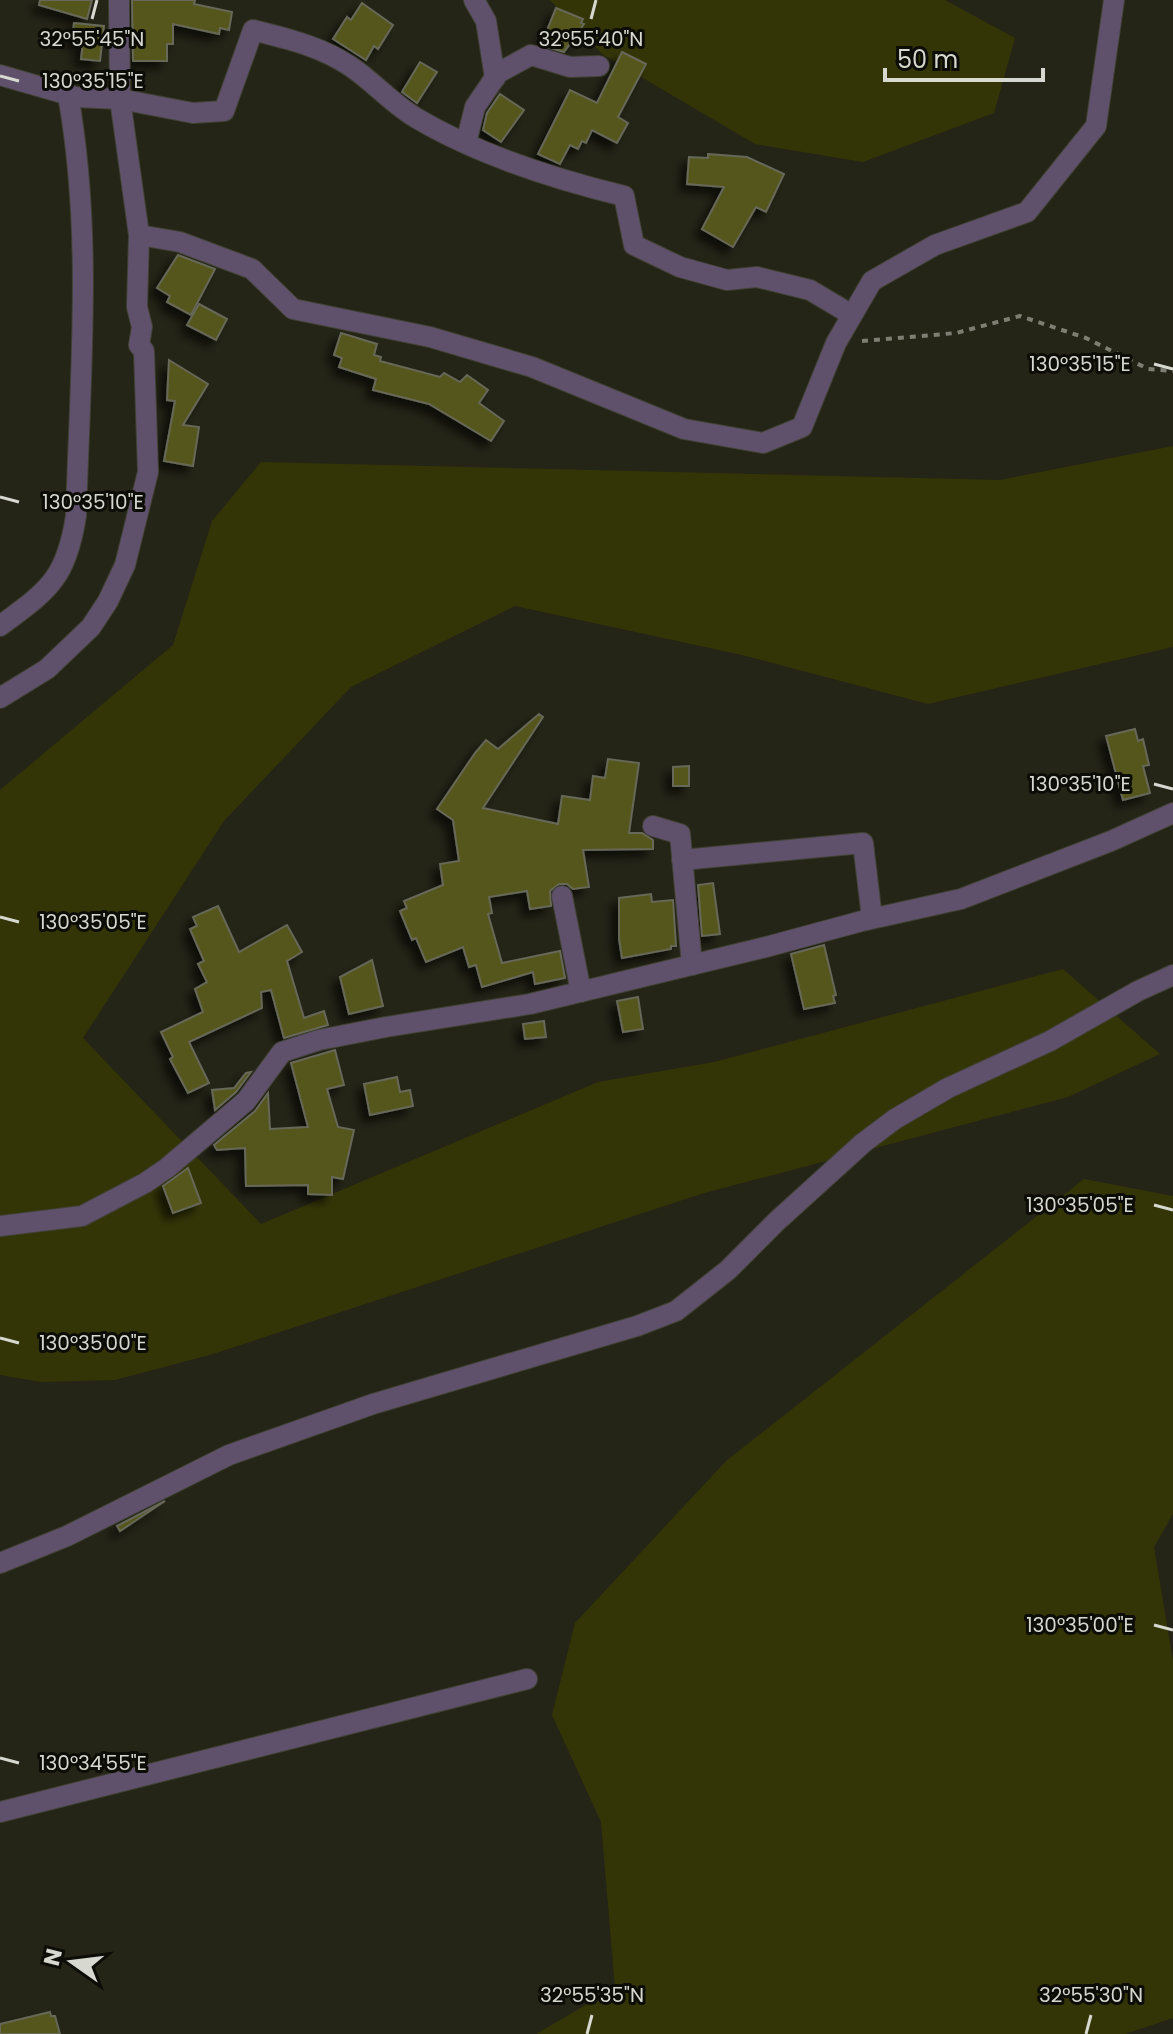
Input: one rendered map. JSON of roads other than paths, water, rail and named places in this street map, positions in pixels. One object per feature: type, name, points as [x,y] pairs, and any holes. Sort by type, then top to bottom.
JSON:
[{"type":"street","points":[[0,698],[47,669],[91,627],[108,601],[125,565],[148,472],[144,351],[139,345],[142,327],[137,307],[139,235],[120,99],[119,0]]},
{"type":"street","points":[[474,0],[486,21],[495,78]]},
{"type":"street","points":[[139,235],[180,242],[252,269],[293,309],[430,337],[532,367],[684,429],[763,443],[802,427],[836,343],[872,281],[935,245],[1027,212],[1096,126],[1114,0]]},
{"type":"street","points":[[0,75],[68,95],[120,99],[193,113],[224,111],[253,30],[314,46],[350,67],[416,118],[466,143],[570,183],[624,196],[634,245],[680,267],[727,280],[757,277],[810,290],[852,315]]},
{"type":"street","points":[[466,143],[475,107],[498,73],[531,55],[570,67],[599,66]]},
{"type":"street","points":[[0,626],[47,591],[66,561],[76,516],[83,225],[78,149],[68,95]]},
{"type":"street","points":[[0,1226],[82,1216],[145,1183],[246,1101],[282,1052],[346,1035],[530,1004],[872,918],[961,899],[1111,841],[1173,813]]},
{"type":"street","points":[[653,826],[680,834],[692,965]]},
{"type":"street","points":[[682,860],[863,843],[872,918]]},
{"type":"street","points":[[562,896],[581,992]]},
{"type":"street","points":[[0,1563],[67,1536],[229,1455],[373,1404],[637,1326],[676,1311],[728,1270],[863,1143],[895,1119],[948,1088],[1050,1041],[1138,991],[1173,975]]},
{"type":"street","points":[[0,1812],[527,1679]]}]
